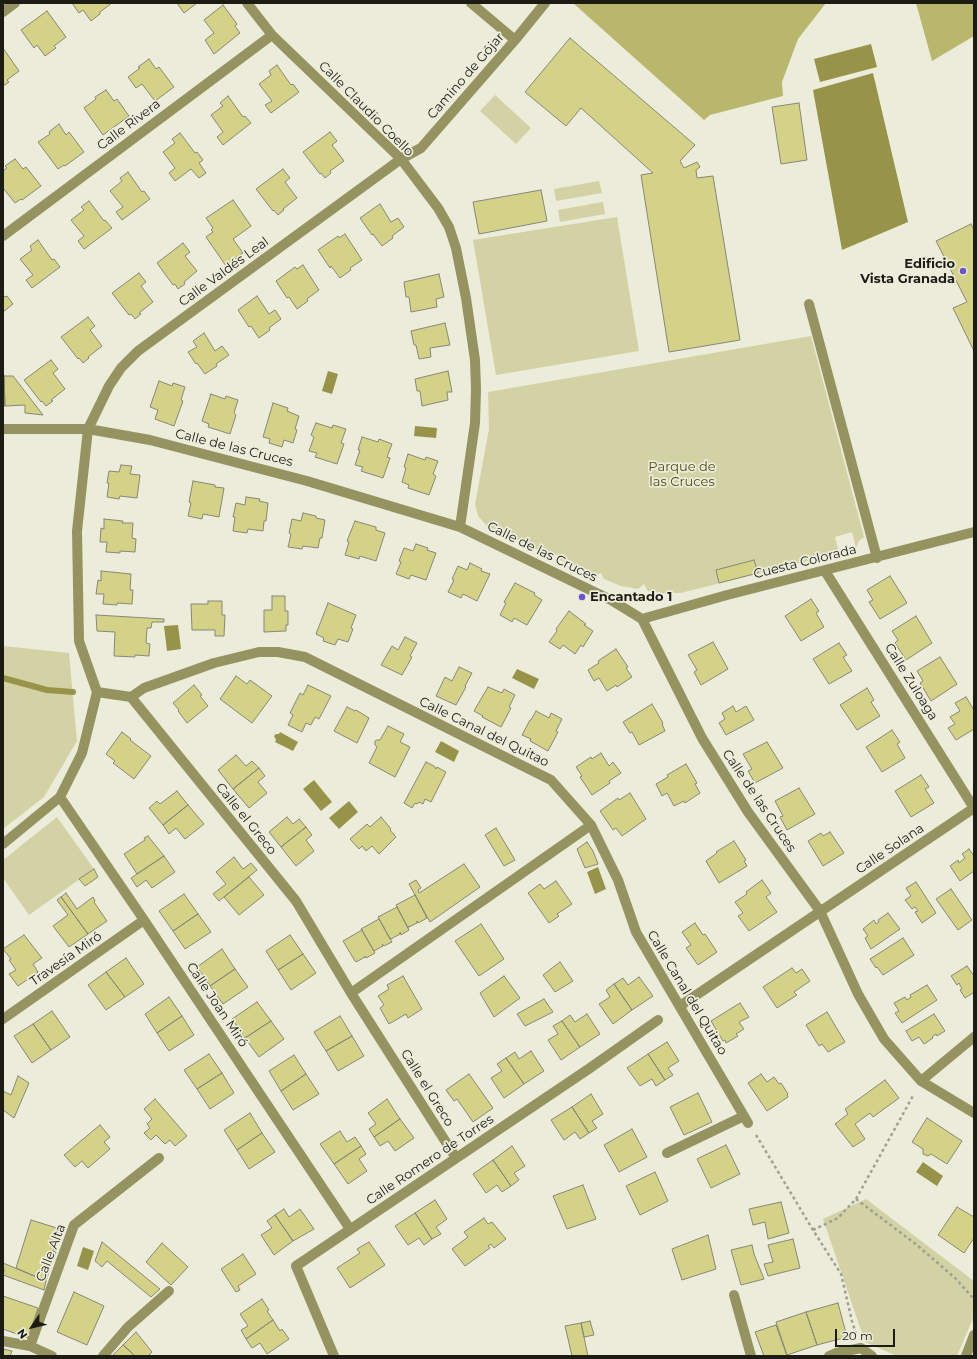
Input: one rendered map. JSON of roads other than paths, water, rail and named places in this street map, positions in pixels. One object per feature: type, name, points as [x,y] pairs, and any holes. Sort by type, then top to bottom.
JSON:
[{"type":"street","points":[[3,12],[15,3]]},
{"type":"street","name":"Calle Claudio Coello","points":[[248,3],[272,34],[401,159],[438,208],[449,227],[456,248],[466,298],[475,360],[475,423],[460,527]]},
{"type":"street","points":[[471,3],[515,40]]},
{"type":"street","name":"Camino de Gójar","points":[[401,159],[421,148],[515,40],[545,3]]},
{"type":"street","name":"Calle Rivera","points":[[3,236],[272,34]]},
{"type":"street","name":"Calle Valdés Leal","points":[[97,692],[79,641],[77,531],[88,429],[108,386],[121,368],[138,351],[401,159]]},
{"type":"street","points":[[809,304],[877,558]]},
{"type":"street","name":"Calle de las Cruces","points":[[3,429],[88,429],[150,440],[307,480],[460,527],[611,600],[642,619],[702,738],[748,812],[820,911],[858,994],[884,1039],[921,1082],[974,1113]]},
{"type":"street","name":"Cuesta Colorada","points":[[642,619],[727,595],[877,558],[974,532]]},
{"type":"street","name":"Calle Zuloaga","points":[[825,571],[974,808]]},
{"type":"street","name":"Calle Canal del Quitao","points":[[131,696],[144,688],[214,663],[259,652],[278,652],[305,657],[551,780],[591,825],[618,880],[636,932],[746,1120],[667,1153]]},
{"type":"street","points":[[3,844],[60,797],[82,754],[97,692],[131,696]]},
{"type":"street","name":"Calle el Greco","points":[[131,696],[296,901],[351,992],[456,1158]]},
{"type":"street","name":"Calle Joan Miró","points":[[60,797],[350,1229]]},
{"type":"street","name":"Calle Solana","points":[[820,911],[974,808]]},
{"type":"street","points":[[351,992],[591,825]]},
{"type":"street","points":[[680,1006],[820,911]]},
{"type":"street","name":"Travesía Miró","points":[[3,1019],[144,920]]},
{"type":"street","name":"Calle Romero de Torres","points":[[334,1356],[296,1266],[590,1068],[658,1020]]},
{"type":"street","points":[[921,1082],[974,1037]]},
{"type":"street","name":"Calle Alta","points":[[30,1346],[74,1225],[159,1158]]},
{"type":"street","points":[[103,1356],[128,1327],[169,1291]]},
{"type":"street","points":[[734,1295],[751,1356]]},
{"type":"street","points":[[966,1356],[974,1335]]},
{"type":"street","points":[[3,1341],[30,1346],[52,1356]]},
{"type":"street","points":[[829,1356],[836,1353],[863,1352],[872,1356]]},
{"type":"waterway","points":[[3,678],[47,690],[73,692]]},
{"type":"place","name":"Edificio Vista Granada","points":[[963,271]]},
{"type":"place","name":"Encantado 1","points":[[582,597]]},
{"type":"park label","name":"Parque de las Cruces","points":[[682,474]]}]
